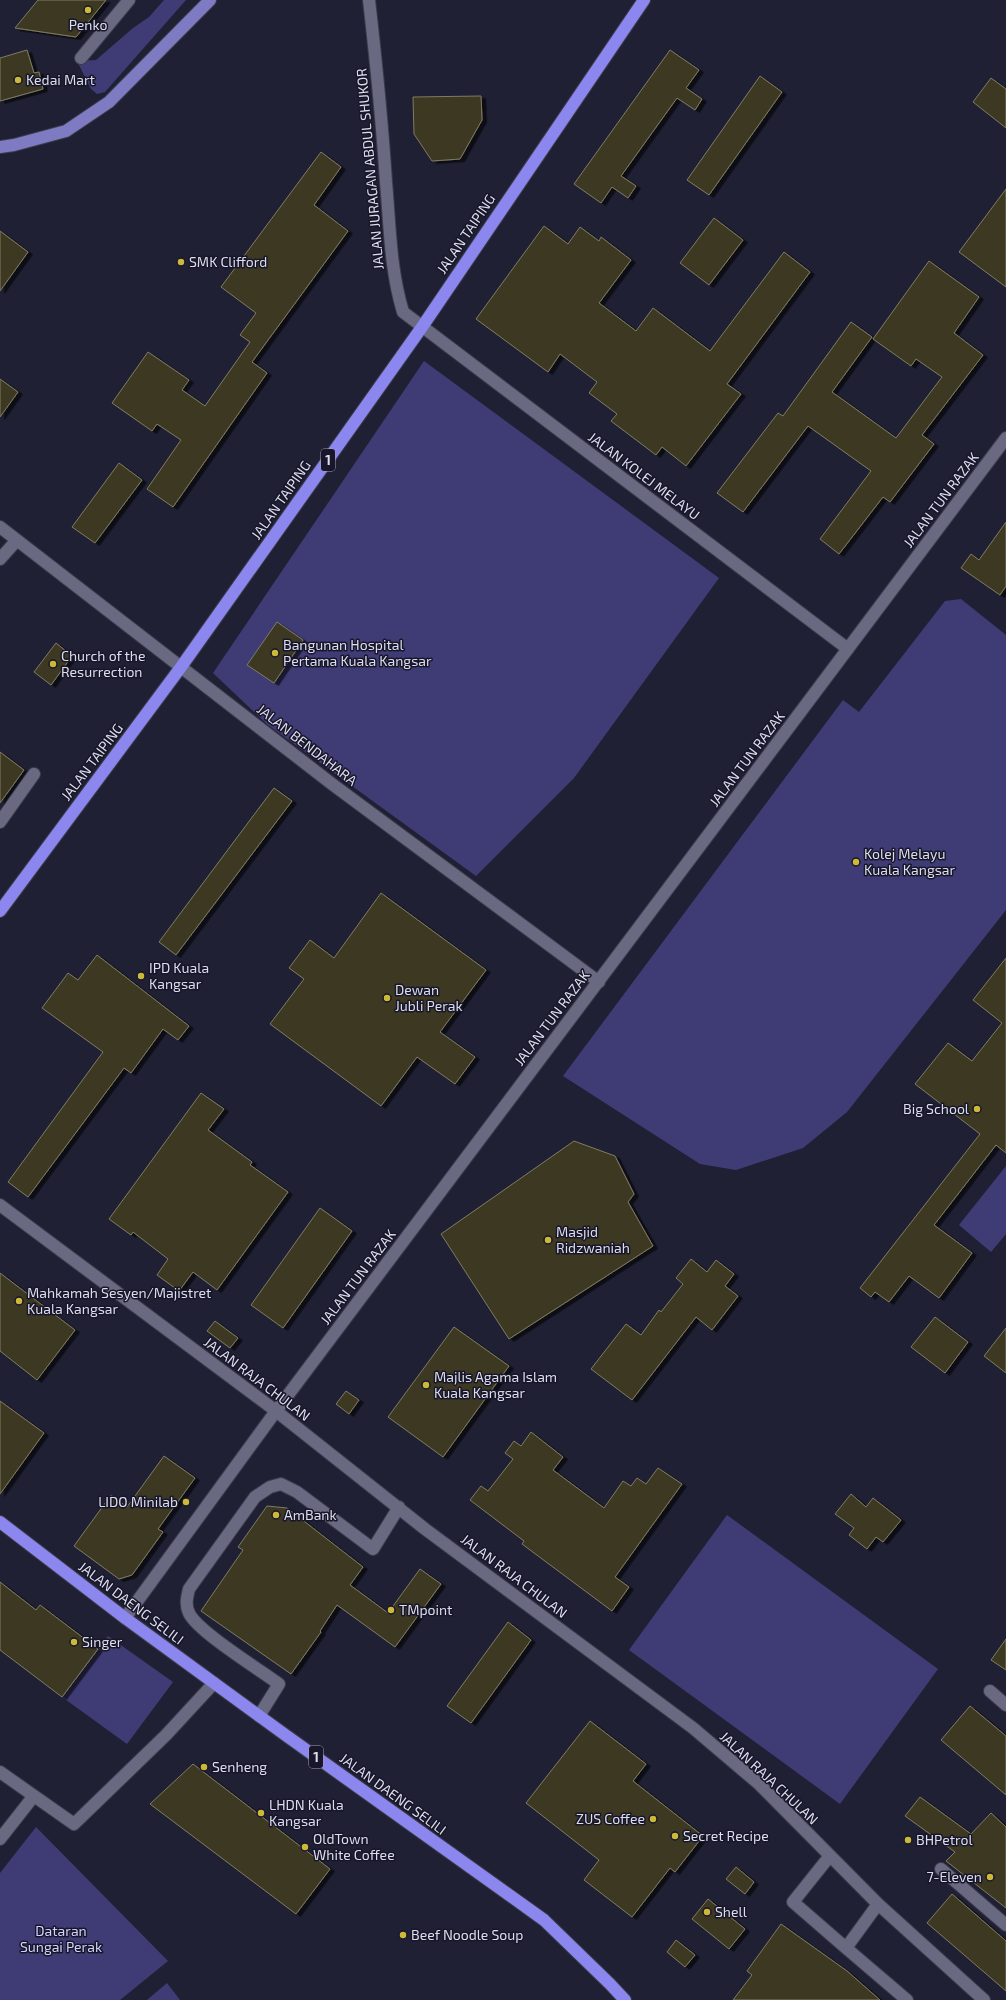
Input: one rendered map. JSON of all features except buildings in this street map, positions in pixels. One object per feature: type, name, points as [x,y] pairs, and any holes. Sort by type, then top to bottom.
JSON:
[{"type":"highway","name":"JALAN TAIPING","points":[[0,911],[181,667],[422,326],[644,0]]},
{"type":"highway","name":"JALAN DAENG SELILI","points":[[0,1522],[126,1618],[259,1716],[544,1920],[610,1984],[624,2000]]},
{"type":"main road","points":[[0,147],[14,145],[66,131],[109,102],[210,0]]},
{"type":"street","points":[[81,58],[129,0]]},
{"type":"street","name":"JALAN JURAGAN ABDUL SHUKOR","points":[[369,0],[378,72],[390,246],[396,290],[404,312],[422,326]]},
{"type":"street","name":"JALAN KOLEJ MELAYU","points":[[422,326],[848,649]]},
{"type":"street","name":"JALAN TUN RAZAK","points":[[126,1618],[276,1412],[1006,438]]},
{"type":"street","name":"JALAN BENDAHARA","points":[[0,527],[405,839],[599,982]]},
{"type":"street","points":[[0,559],[17,540]]},
{"type":"street","points":[[0,822],[34,774]]},
{"type":"street","name":"JALAN RAJA CHULAN","points":[[0,1205],[693,1728],[758,1784],[878,1904],[984,2000]]},
{"type":"street","points":[[259,1716],[279,1684],[199,1627],[189,1613],[186,1600],[189,1589],[255,1497],[270,1486],[281,1484],[297,1492],[373,1549],[399,1507]]},
{"type":"street","points":[[0,1772],[33,1797],[74,1824],[166,1735],[214,1683]]},
{"type":"street","points":[[990,1691],[1006,1705]]},
{"type":"street","points":[[0,1839],[33,1797]]},
{"type":"street","points":[[829,1856],[793,1902],[907,2000]]},
{"type":"street","points":[[941,1869],[1006,1925]]},
{"type":"street","points":[[846,1948],[878,1904]]},
{"type":"green space","points":[[164,0],[186,0],[105,92],[97,94],[91,89],[77,61],[96,60],[133,28],[149,17]]},
{"type":"green space","points":[[424,361],[719,578],[574,778],[476,876],[268,725],[213,673]]},
{"type":"green space","points":[[961,599],[1006,635],[1006,910],[847,1112],[803,1148],[736,1170],[700,1164],[563,1076],[843,700],[859,712],[945,601]]},
{"type":"green space","points":[[1006,1166],[1006,1234],[991,1252],[959,1225]]},
{"type":"green space","points":[[727,1515],[938,1669],[840,1804],[629,1650]]},
{"type":"green space","points":[[108,1636],[173,1682],[127,1744],[62,1697]]},
{"type":"green space","name":"Dataran Sungai Perak","points":[[36,1827],[168,1961],[120,2000],[0,2000],[0,1873]]},
{"type":"green space","points":[[167,1983],[180,2000],[147,2000]]},
{"type":"place","name":"Penko","points":[[88,10]]},
{"type":"place","name":"Kedai Mart","points":[[18,80]]},
{"type":"place","name":"SMK Clifford","points":[[181,262]]},
{"type":"place","name":"Bangunan Hospital Pertama Kuala Kangsar","points":[[275,653]]},
{"type":"place","name":"Church of the Resurrection","points":[[53,664]]},
{"type":"place","name":"Kolej Melayu Kuala Kangsar","points":[[856,862]]},
{"type":"place","name":"IPD Kuala Kangsar","points":[[141,976]]},
{"type":"place","name":"Dewan Jubli Perak","points":[[387,998]]},
{"type":"place","name":"Big School","points":[[977,1109]]},
{"type":"place","name":"Masjid Ridzwaniah","points":[[548,1240]]},
{"type":"place","name":"Mahkamah Sesyen/Majistret Kuala Kangsar","points":[[19,1301]]},
{"type":"place","name":"Majlis Agama Islam Kuala Kangsar","points":[[426,1385]]},
{"type":"place","name":"LIDO Minilab","points":[[186,1502]]},
{"type":"place","name":"AmBank","points":[[276,1515]]},
{"type":"place","name":"TMpoint","points":[[391,1610]]},
{"type":"place","name":"Singer","points":[[74,1642]]},
{"type":"place","name":"Senheng","points":[[204,1767]]},
{"type":"place","name":"LHDN Kuala Kangsar","points":[[261,1813]]},
{"type":"place","name":"ZUS Coffee","points":[[653,1819]]},
{"type":"place","name":"Secret Recipe","points":[[675,1836]]},
{"type":"place","name":"BHPetrol","points":[[908,1840]]},
{"type":"place","name":"OldTown White Coffee","points":[[305,1847]]},
{"type":"place","name":"7-Eleven","points":[[990,1877]]},
{"type":"place","name":"Shell","points":[[707,1912]]},
{"type":"place","name":"Beef Noodle Soup","points":[[403,1935]]}]
